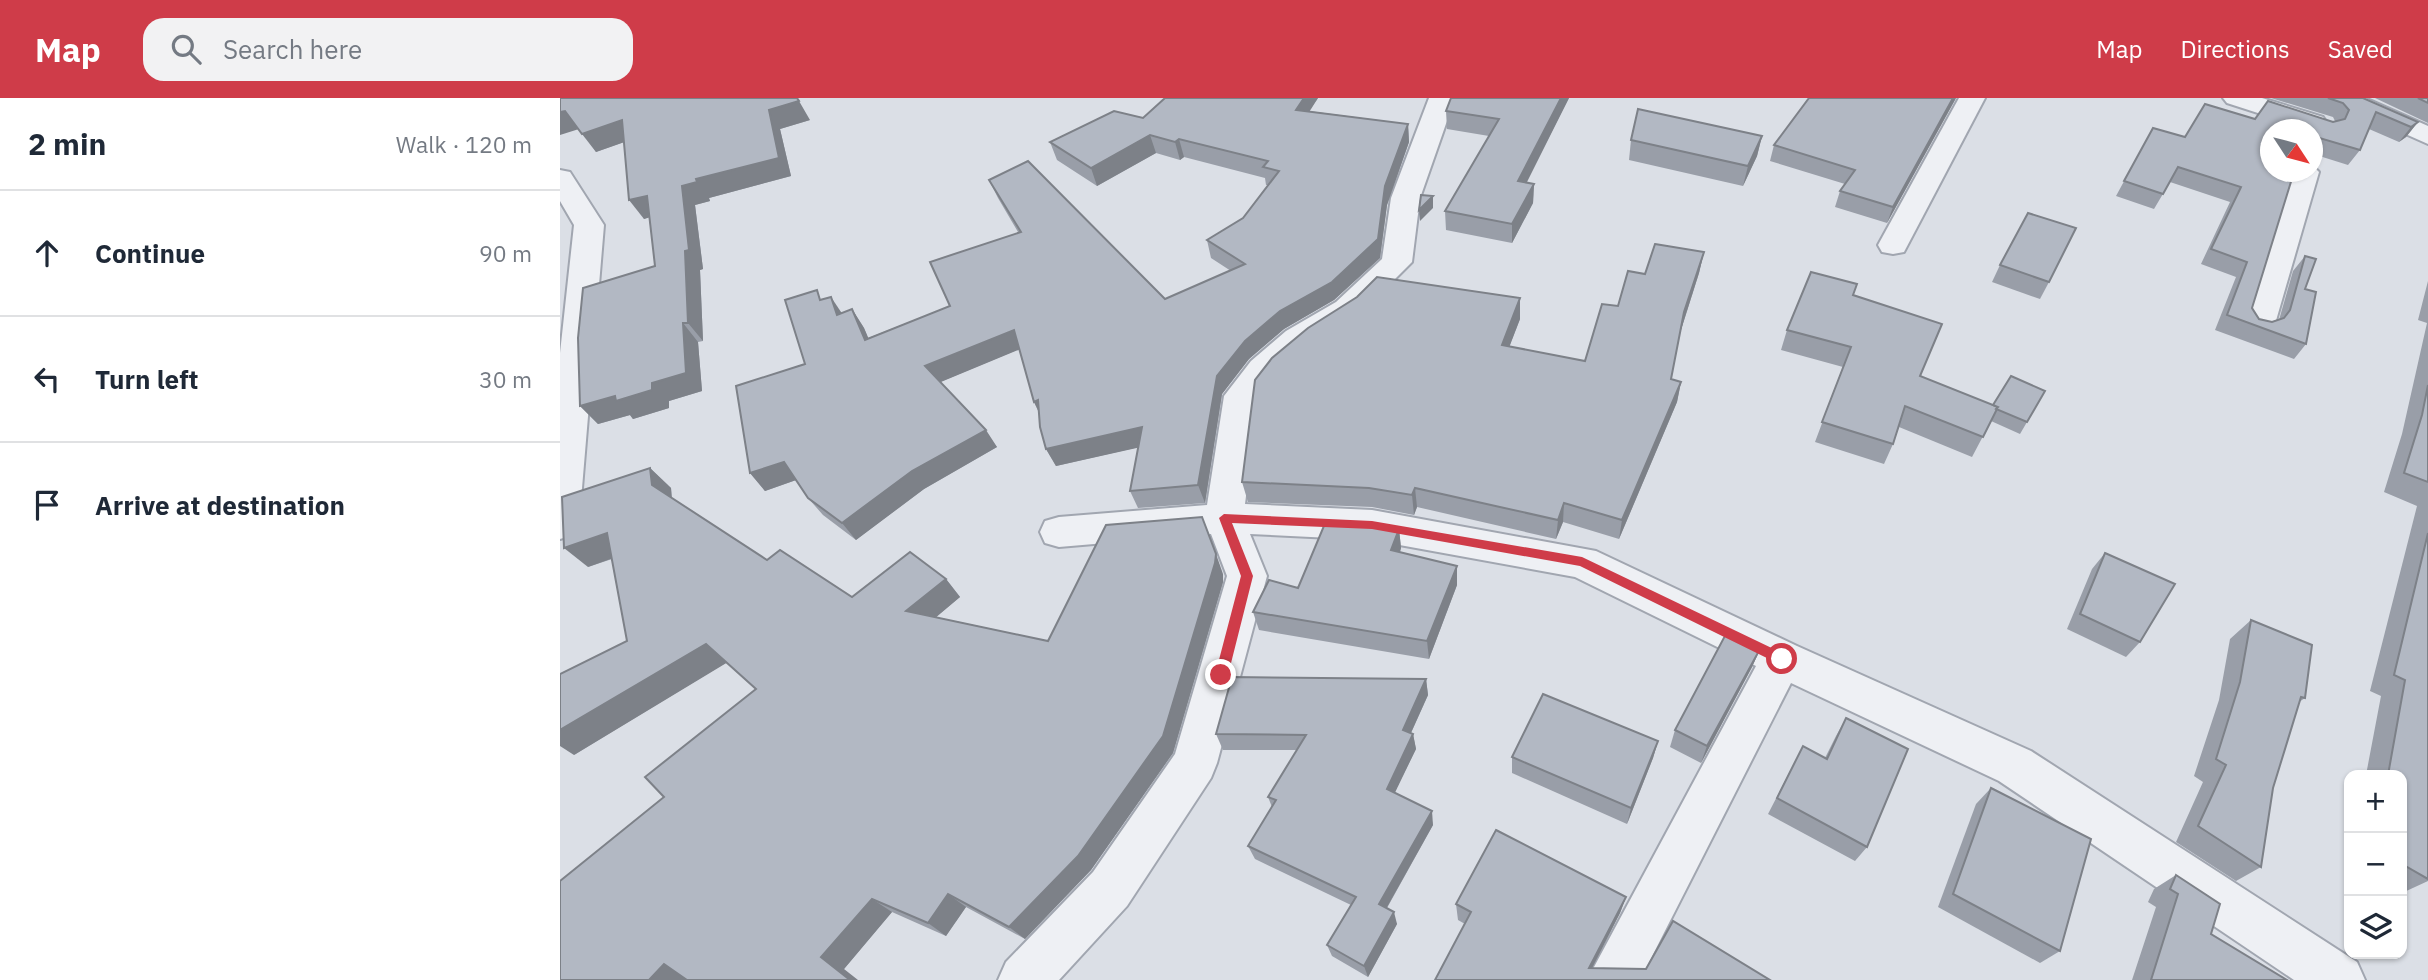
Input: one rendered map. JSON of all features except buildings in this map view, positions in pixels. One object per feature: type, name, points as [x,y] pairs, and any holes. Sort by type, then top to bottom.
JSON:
[{"type":"street","points":[[1024,980],[1110,889],[1195,763],[1247,576],[1224,518],[1241,396],[1263,369],[1298,339],[1347,309],[1397,262],[1397,229],[1412,169],[1442,98]]},
{"type":"street","points":[[1893,246],[1972,98]]},
{"type":"street","points":[[2236,98],[2347,109],[2428,121]]},
{"type":"street","points":[[2347,109],[2428,136]]},
{"type":"street","points":[[2323,138],[2347,109]]},
{"type":"street","points":[[560,178],[574,226],[560,524]]},
{"type":"street","points":[[2259,324],[2302,182]]},
{"type":"street","points":[[1059,532],[1224,518],[1372,525],[1582,562],[1782,659],[2015,766],[2339,980]]},
{"type":"street","points":[[1613,980],[1782,659]]},
{"type":"route","points":[[1221,675],[1247,576],[1224,518],[1372,525],[1582,562],[1782,659]]}]
